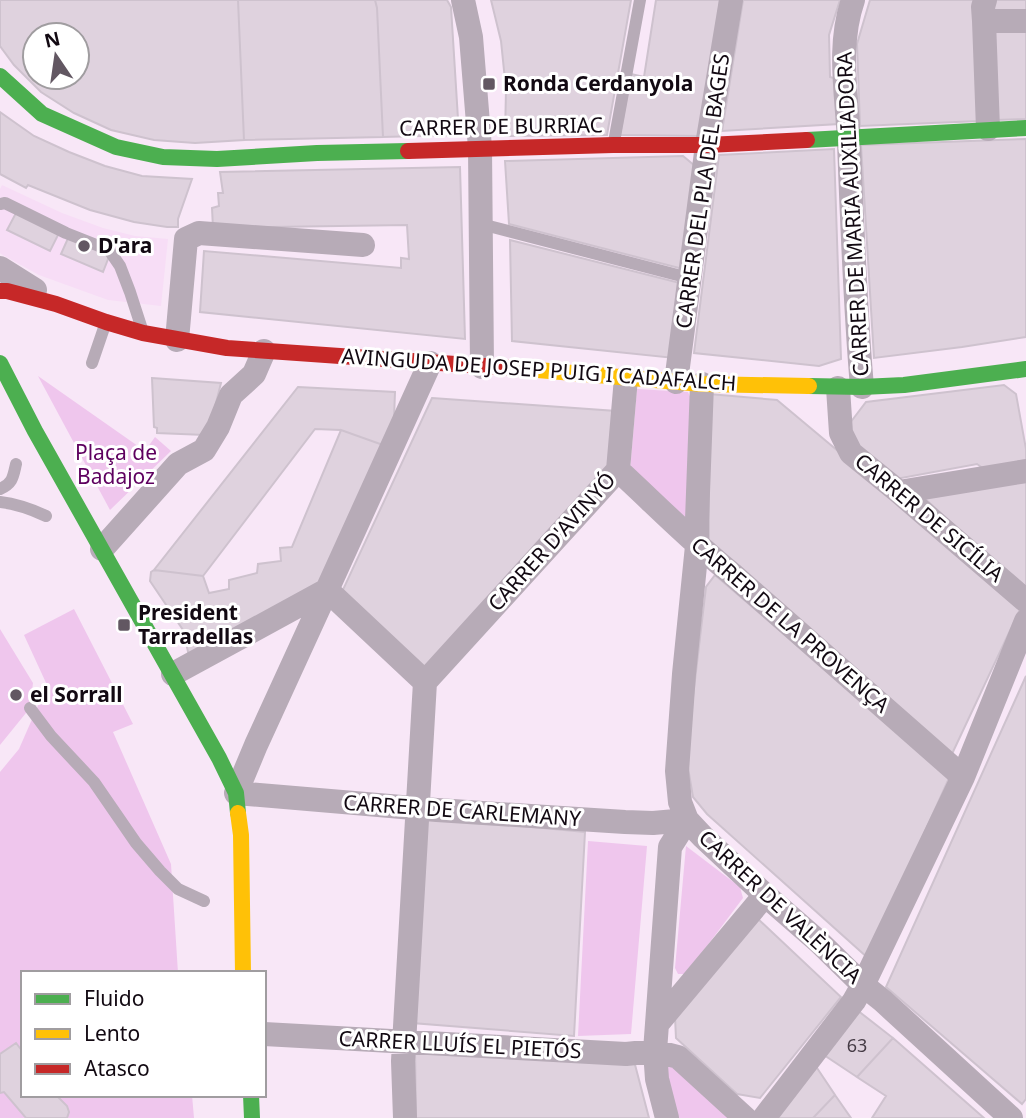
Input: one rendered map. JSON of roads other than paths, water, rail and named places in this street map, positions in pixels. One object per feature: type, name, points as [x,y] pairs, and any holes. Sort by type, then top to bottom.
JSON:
[{"type":"street","points":[[463,0],[471,37],[480,148],[482,367]]},
{"type":"street","name":"CARRER DEL PLA DEL BAGES","points":[[676,382],[707,145],[731,0]]},
{"type":"street","name":"CARRER DE MARIA AUXILIADORA","points":[[850,387],[855,302],[844,55],[845,29],[853,0]]},
{"type":"street","points":[[988,129],[985,10],[1026,21]]},
{"type":"street","name":"CARRER DE BURRIAC","points":[[0,76],[42,114],[116,147],[163,157],[217,159],[480,148],[707,145],[1026,128]]},
{"type":"street","points":[[177,340],[186,239],[199,233],[363,245]]},
{"type":"street","name":"AVINGUDA DE JOSEP PUIG I CADAFALCH","points":[[0,268],[56,304]]},
{"type":"street","name":"AVINGUDA DE JOSEP PUIG I CADAFALCH","points":[[0,291],[56,304],[143,333],[227,348],[264,351],[518,368],[702,384],[850,387],[904,385],[1026,369]]},
{"type":"street","points":[[0,310],[24,302],[56,304]]},
{"type":"street","points":[[102,549],[178,464],[204,450],[231,395],[254,374],[264,351]]},
{"type":"street","points":[[0,363],[236,793],[241,835],[243,971]]},
{"type":"street","points":[[236,793],[429,363]]},
{"type":"street","name":"CARRER D'AVINYÓ","points":[[425,682],[618,470],[626,378]]},
{"type":"street","name":"CARRER DE VALÈNCIA","points":[[702,384],[697,546],[677,771],[680,802],[687,820],[863,985],[1013,1118]]},
{"type":"street","name":"CARRER DE SICÍLIA","points":[[850,387],[841,433],[851,453],[1026,601]]},
{"type":"street","points":[[0,392],[35,431]]},
{"type":"street","name":"CARRER DE LA PROVENÇA","points":[[618,470],[697,546],[964,777]]},
{"type":"street","points":[[899,492],[1026,471]]},
{"type":"street","points":[[173,674],[327,590]]},
{"type":"street","points":[[327,590],[425,682],[403,1061],[405,1118]]},
{"type":"street","points":[[764,1118],[854,1001],[863,985],[964,777],[1026,621]]},
{"type":"street","name":"CARRER DE CARLEMANY","points":[[236,793],[418,809],[625,822],[687,820]]},
{"type":"street","points":[[667,1118],[657,1079],[655,1051],[670,847],[687,820]]},
{"type":"street","points":[[658,1023],[765,895]]},
{"type":"street","name":"CARRER LLUÍS EL PIETÓS","points":[[266,1034],[626,1054],[655,1051]]},
{"type":"street","points":[[655,1051],[678,1057],[745,1118]]},
{"type":"street","points":[[251,1097],[252,1118]]},
{"type":"street","points":[[1013,1118],[1026,1107]]},
{"type":"lane","points":[[613,145],[640,0]]},
{"type":"lane","points":[[0,204],[5,203],[108,250],[120,266],[143,333]]},
{"type":"lane","points":[[481,224],[689,278]]},
{"type":"lane","points":[[92,363],[106,322]]},
{"type":"lane","points":[[0,489],[8,485],[16,464]]},
{"type":"lane","points":[[0,502],[15,503],[46,516]]},
{"type":"lane","points":[[30,708],[51,736],[94,782],[136,843],[160,871],[178,888],[204,901]]},
{"type":"place","name":"Ronda Cerdanyola","points":[[489,84]]},
{"type":"place","name":"D'ara","points":[[84,246]]},
{"type":"place","name":"President Tarradellas","points":[[124,625]]},
{"type":"place","name":"el Sorrall","points":[[16,695]]},
{"type":"park label","name":"Plaça de Badajoz","points":[[116,465]]}]
